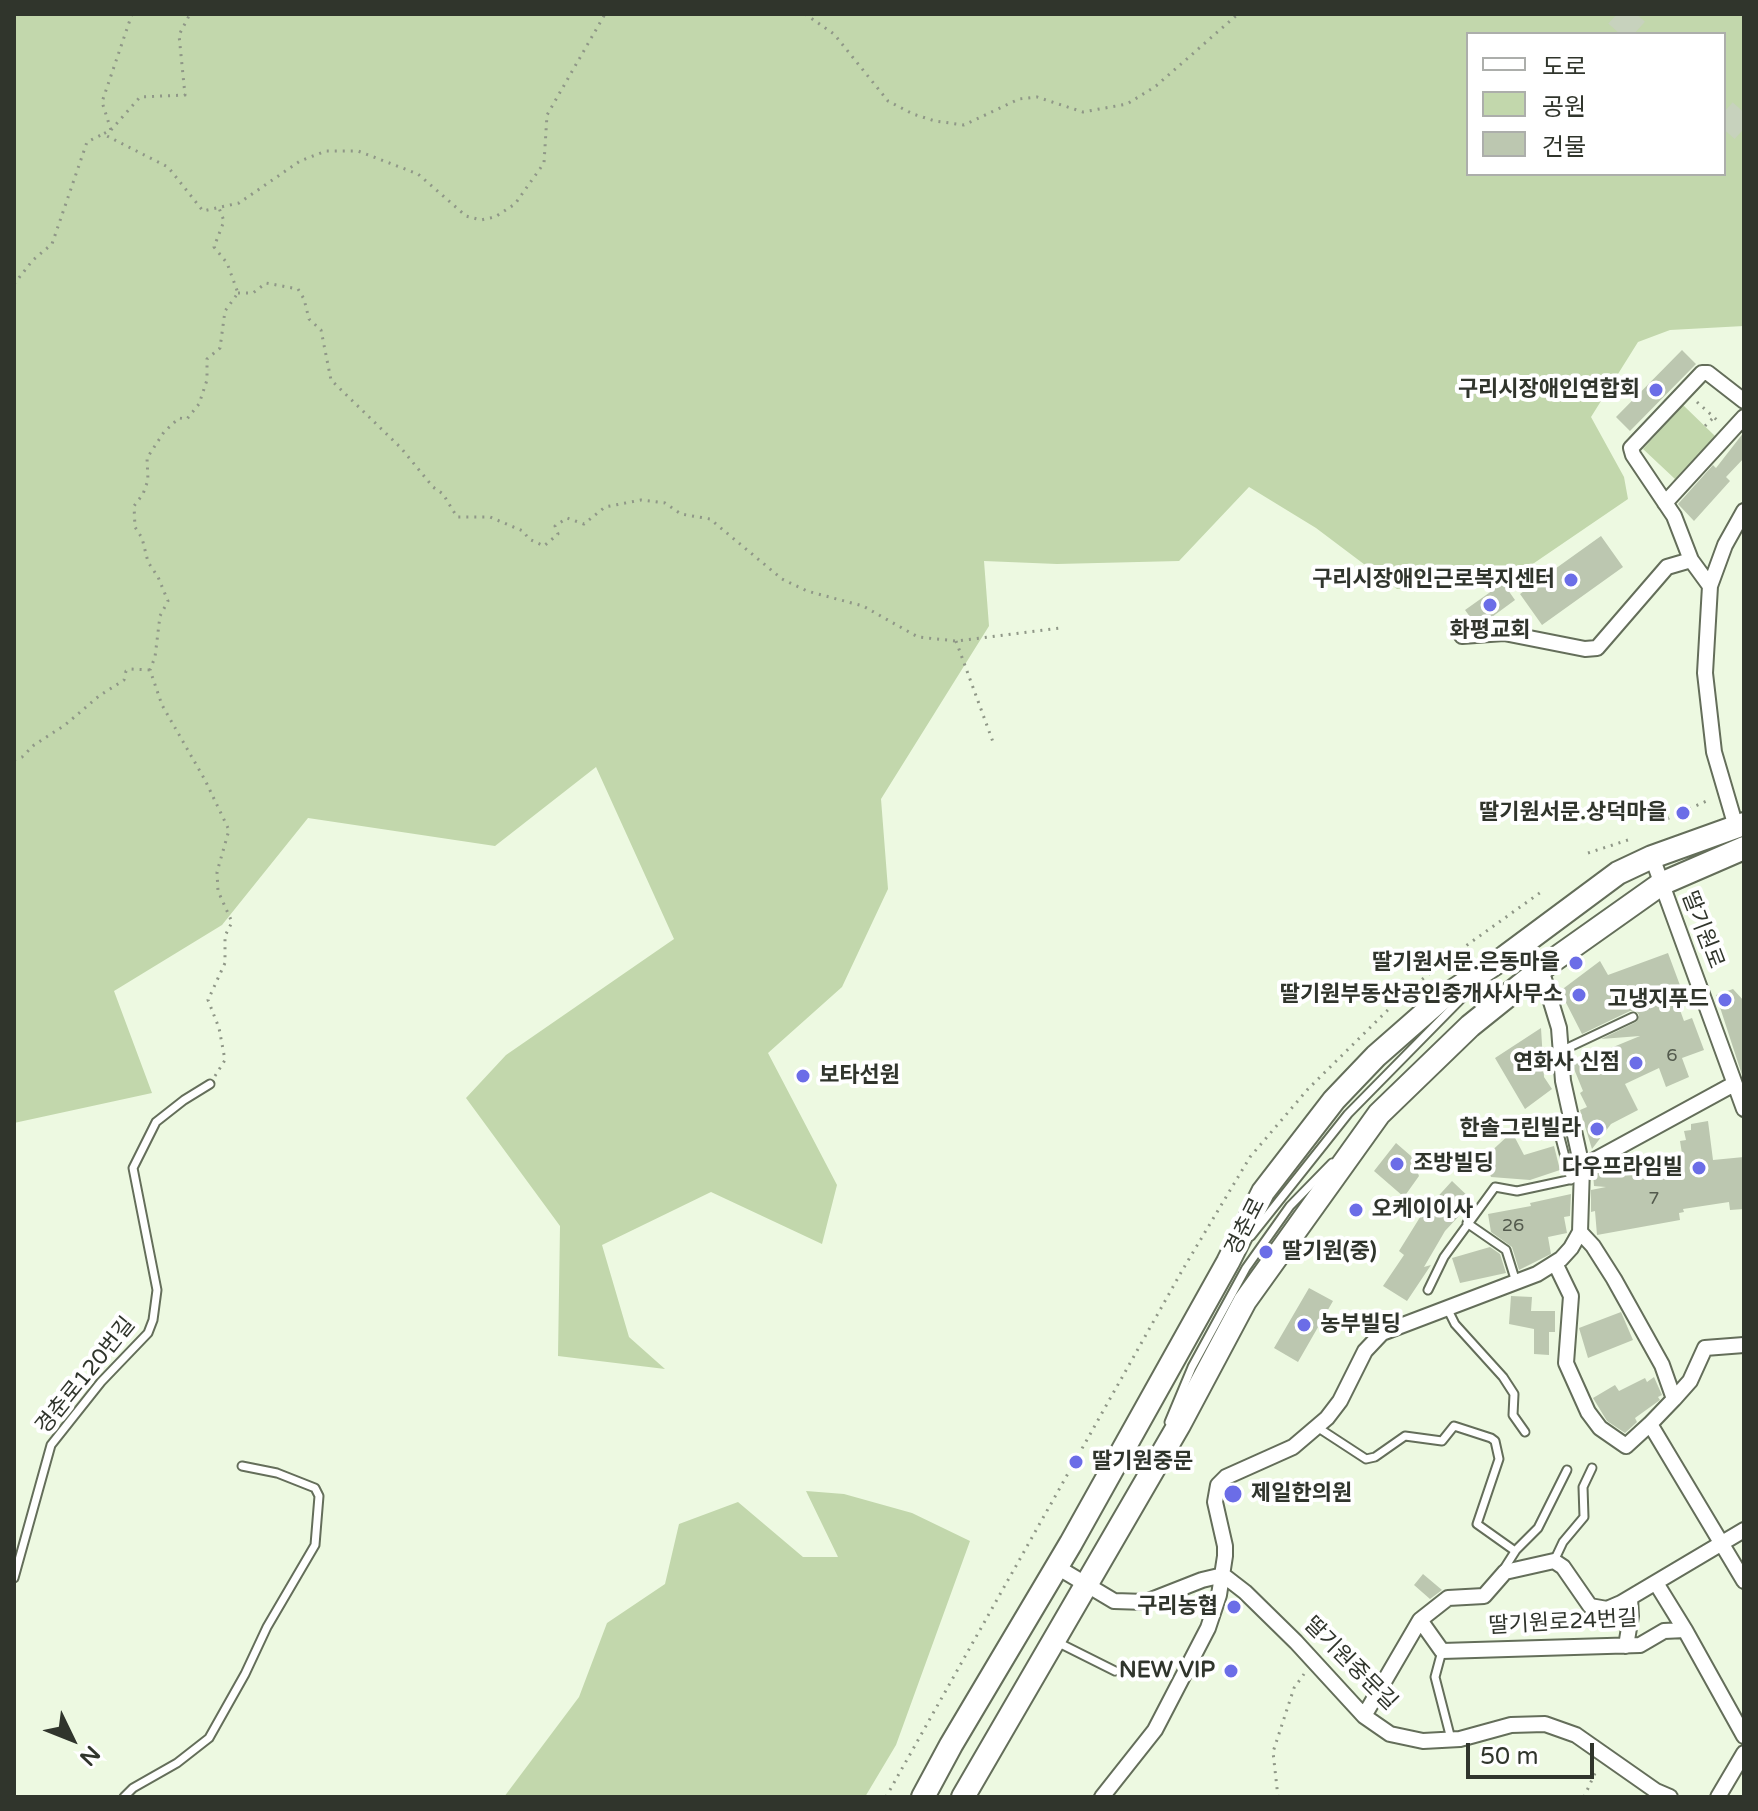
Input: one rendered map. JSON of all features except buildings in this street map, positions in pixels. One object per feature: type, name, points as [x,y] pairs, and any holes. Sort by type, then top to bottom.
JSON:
[{"type":"main road","name":"경춘로","points":[[923,1797],[1057,1567],[1228,1262],[1263,1192],[1334,1100],[1376,1056],[1441,999],[1505,957],[1618,873],[1652,857],[1741,833]]},
{"type":"main road","name":"경춘로","points":[[963,1797],[1179,1425],[1245,1301],[1379,1114],[1470,1026],[1541,969],[1661,884],[1741,833]]},
{"type":"street","points":[[1710,586],[1691,560],[1674,516],[1631,448],[1699,374],[1705,372],[1744,401]]},
{"type":"street","points":[[1665,503],[1744,417]]},
{"type":"street","points":[[1741,833],[1714,752],[1705,673],[1710,586],[1725,545],[1744,511]]},
{"type":"street","points":[[1462,636],[1510,634],[1585,649],[1597,648],[1667,567],[1691,560]]},
{"type":"street","name":"딸기원로","points":[[1652,857],[1744,1109]]},
{"type":"street","points":[[1102,1797],[1155,1730],[1208,1628],[1223,1575],[1225,1546],[1215,1502],[1218,1485],[1226,1477],[1293,1447],[1317,1427],[1340,1401],[1361,1358],[1376,1337],[1516,1282],[1555,1263],[1571,1248],[1580,1232],[1578,1175],[1563,1081],[1559,1028],[1541,969]]},
{"type":"street","points":[[1578,1175],[1734,1084]]},
{"type":"street","points":[[1580,1232],[1593,1246],[1639,1320],[1662,1365],[1674,1399]]},
{"type":"street","points":[[1555,1263],[1571,1296],[1566,1363],[1588,1412],[1600,1428],[1626,1446],[1690,1381],[1705,1348],[1744,1345]]},
{"type":"street","points":[[1650,1424],[1744,1581]]},
{"type":"street","name":"딸기원로24번길","points":[[1364,1716],[1420,1620],[1448,1598],[1480,1597],[1488,1594],[1501,1574],[1554,1561],[1563,1567],[1590,1606],[1607,1609],[1744,1530]]},
{"type":"street","points":[[1057,1567],[1114,1601],[1146,1602],[1223,1575]]},
{"type":"street","name":"딸기원중문길","points":[[1223,1575],[1245,1592],[1364,1716],[1390,1734],[1423,1741],[1451,1739],[1511,1725],[1545,1724],[1576,1735],[1656,1791],[1670,1797]]},
{"type":"street","name":"딸기원로24번길","points":[[1656,1583],[1744,1736]]},
{"type":"street","points":[[1626,1646],[1631,1616],[1630,1598]]},
{"type":"street","points":[[1420,1620],[1442,1651]]},
{"type":"street","name":"딸기원로24번길","points":[[1442,1651],[1640,1645],[1664,1631],[1685,1630]]},
{"type":"street","points":[[1718,1797],[1744,1753]]},
{"type":"lane","points":[[1561,1051],[1633,1017]]},
{"type":"lane","name":"경춘로120번길","points":[[14,1578],[51,1445],[101,1382],[148,1333],[153,1320],[157,1290],[133,1168],[156,1122],[210,1084]]},
{"type":"lane","points":[[1428,1290],[1444,1257],[1495,1187],[1517,1191],[1578,1175],[1557,1126]]},
{"type":"lane","points":[[1467,1223],[1506,1250],[1516,1282]]},
{"type":"lane","points":[[1447,1308],[1455,1324],[1503,1377],[1514,1394],[1513,1415],[1525,1432]]},
{"type":"lane","points":[[1317,1427],[1366,1459],[1375,1457],[1405,1436],[1442,1441],[1454,1426],[1491,1438],[1495,1441],[1499,1459],[1477,1524],[1515,1551]]},
{"type":"lane","points":[[124,1797],[209,1738],[267,1627],[315,1545],[319,1496],[315,1488],[277,1473],[242,1466]]},
{"type":"lane","points":[[1554,1561],[1563,1542],[1584,1517],[1583,1487],[1592,1468]]},
{"type":"lane","name":"딸기원로24번길","points":[[1501,1574],[1515,1551],[1540,1524],[1567,1470]]},
{"type":"lane","points":[[1053,1640],[1115,1671]]},
{"type":"lane","points":[[1442,1651],[1435,1677],[1451,1739]]},
{"type":"path","points":[[111,130],[102,102],[132,14]]},
{"type":"path","points":[[14,284],[33,260],[52,244],[87,142],[111,130],[140,97],[185,95],[179,35],[190,14]]},
{"type":"path","points":[[103,134],[168,167],[203,211],[239,203],[300,161],[326,151],[358,151],[418,174],[466,216],[481,220],[495,217],[515,204],[544,163],[547,115],[605,14]]},
{"type":"path","points":[[805,14],[834,34],[888,101],[913,114],[964,125],[1019,99],[1037,97],[1083,112],[1127,104],[1156,86],[1238,14]]},
{"type":"path","points":[[219,208],[224,221],[214,247],[227,263],[238,293]]},
{"type":"path","points":[[238,293],[253,293],[266,283],[298,289],[309,319],[321,330],[331,380],[418,466],[433,487],[443,494],[457,517],[490,517],[523,531],[529,539],[544,546],[558,534],[555,526],[567,518],[584,524],[605,507],[641,500],[665,503],[681,514],[710,519],[782,579],[807,591],[863,606],[918,637],[956,641],[1061,628]]},
{"type":"path","points":[[210,1084],[225,1060],[219,1028],[208,1000],[225,963],[225,936],[232,922],[218,891],[217,872],[229,830],[205,780],[162,705],[150,670],[155,657],[160,616],[168,601],[135,527],[134,506],[148,480],[147,458],[164,432],[179,418],[187,419],[199,404],[207,380],[207,359],[220,348],[225,311],[238,293]]},
{"type":"path","points":[[1684,390],[1730,432]]},
{"type":"path","points":[[1705,426],[1714,417]]},
{"type":"path","points":[[956,641],[993,742]]},
{"type":"path","points":[[14,760],[124,680],[126,671],[150,670]]},
{"type":"path","points":[[1660,822],[1727,790]]},
{"type":"path","points":[[1588,853],[1628,840]]},
{"type":"path","points":[[1278,1797],[1273,1752],[1294,1688],[1314,1661]]},
{"type":"path","points":[[1584,1797],[1604,1755]]},
{"type":"green space","points":[[14,14],[1744,14],[1744,326],[1670,330],[1638,342],[1591,417],[1624,477],[1628,499],[1518,574],[1397,589],[1316,528],[1249,487],[1179,561],[1057,564],[984,561],[989,626],[881,799],[888,889],[842,987],[768,1053],[837,1185],[822,1244],[711,1192],[602,1245],[629,1337],[665,1369],[558,1356],[560,1226],[466,1098],[506,1055],[674,939],[596,767],[495,846],[308,818],[222,925],[114,991],[152,1093],[14,1123]]},
{"type":"green space","points":[[1683,405],[1715,436],[1675,479],[1643,449]]},
{"type":"green space","points":[[806,1491],[844,1494],[912,1513],[970,1541],[896,1745],[865,1797],[504,1797],[579,1697],[607,1623],[665,1584],[679,1524],[738,1502],[803,1557],[838,1557]]},
{"type":"tunnel","points":[[1617,14],[1637,32]]},
{"type":"tunnel","points":[[1726,114],[1744,130]]},
{"type":"place","name":"구리시장애인연합회","points":[[1656,390]]},
{"type":"place","name":"구리시장애인근로복지센터","points":[[1571,580]]},
{"type":"place","name":"화평교회","points":[[1490,605]]},
{"type":"place","name":"딸기원서문.상덕마을","points":[[1683,813]]},
{"type":"place","name":"딸기원서문.은동마을","points":[[1576,963]]},
{"type":"place","name":"딸기원부동산공인중개사사무소","points":[[1579,995]]},
{"type":"place","name":"고냉지푸드","points":[[1725,1000]]},
{"type":"place","name":"연화사 신점","points":[[1636,1063]]},
{"type":"place","name":"보타선원","points":[[803,1076]]},
{"type":"place","name":"한솔그린빌라","points":[[1597,1129]]},
{"type":"place","name":"조방빌딩","points":[[1397,1164]]},
{"type":"place","name":"다우프라임빌","points":[[1699,1168]]},
{"type":"place","name":"오케이이사","points":[[1356,1210]]},
{"type":"place","name":"딸기원(중)","points":[[1266,1252]]},
{"type":"place","name":"농부빌딩","points":[[1304,1325]]},
{"type":"place","name":"딸기원중문","points":[[1076,1462]]},
{"type":"place","name":"제일한의원","points":[[1233,1494]]},
{"type":"place","name":"구리농협","points":[[1234,1607]]},
{"type":"place","name":"NEW VIP","points":[[1231,1671]]}]
